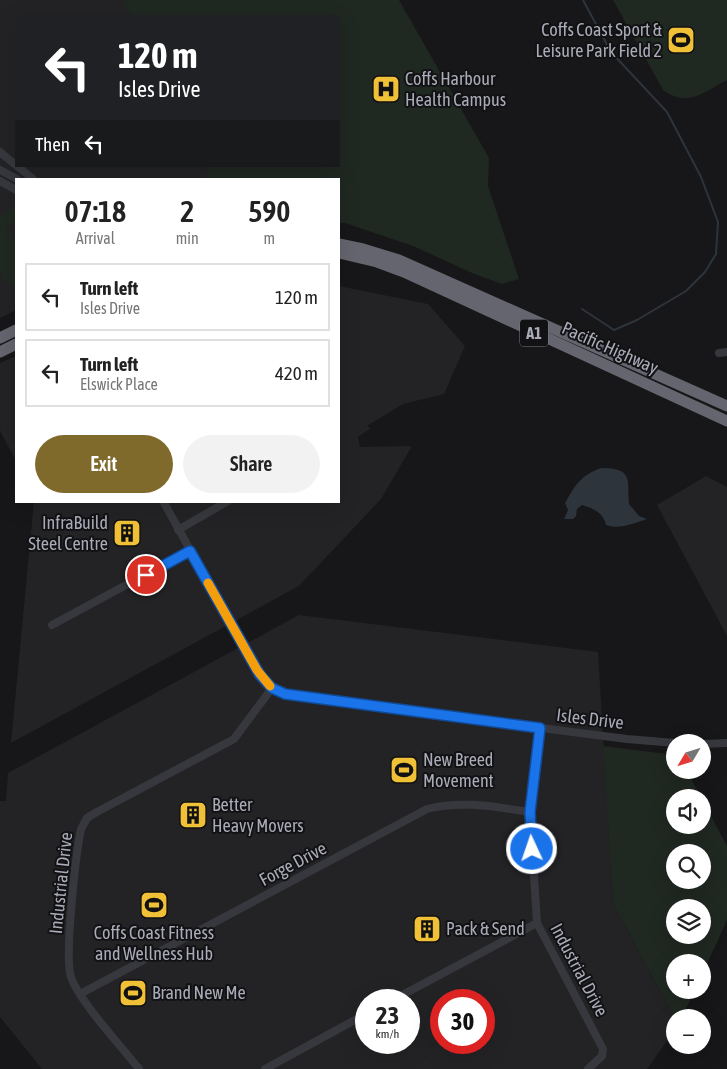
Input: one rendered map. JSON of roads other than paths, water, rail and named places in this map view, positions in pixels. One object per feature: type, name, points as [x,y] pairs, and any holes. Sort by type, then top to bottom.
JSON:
[{"type":"highway","name":"Pacific Highway","points":[[340,244],[364,248],[399,260],[495,300],[727,406]]},
{"type":"highway","name":"Pacific Highway","points":[[340,253],[377,262],[404,272],[727,420]]},
{"type":"highway","points":[[0,338],[15,330]]},
{"type":"highway","points":[[0,352],[15,344]]},
{"type":"street","points":[[0,152],[15,164]]},
{"type":"street","points":[[18,167],[32,178]]},
{"type":"street","points":[[0,170],[15,178]]},
{"type":"street","points":[[0,181],[15,189]]},
{"type":"street","points":[[164,503],[257,670],[272,688]]},
{"type":"street","points":[[178,530],[225,503]]},
{"type":"street","points":[[52,626],[190,551]]},
{"type":"street","name":"Isles Drive","points":[[272,688],[298,697],[666,742]]},
{"type":"street","name":"Industrial Drive","points":[[139,1069],[80,994],[71,977],[68,966],[80,836],[83,824],[95,812],[234,739],[272,688]]},
{"type":"street","name":"Industrial Drive","points":[[540,728],[530,812],[537,923],[604,1049],[602,1056],[588,1069]]},
{"type":"street","points":[[711,744],[727,743]]},
{"type":"street","points":[[716,744],[727,747]]},
{"type":"street","name":"Forge Drive","points":[[80,994],[427,809],[448,803],[481,805],[530,812]]},
{"type":"street","points":[[414,989],[537,923]]},
{"type":"street","points":[[265,1069],[355,1020]]},
{"type":"waterway","points":[[582,309],[614,330],[637,320],[686,291],[705,272],[716,254],[718,222],[701,177],[667,112],[611,52],[583,0]]},
{"type":"place","name":"Coffs Coast Sport & Leisure Park Field 2","points":[[681,40]]},
{"type":"place","name":"Coffs Harbour Health Campus","points":[[386,89]]},
{"type":"place","name":"InfraBuild Steel Centre","points":[[127,533]]},
{"type":"place","name":"New Breed Movement","points":[[404,770]]},
{"type":"place","name":"Better Heavy Movers","points":[[193,815]]},
{"type":"place","name":"Coffs Coast Fitness and Wellness Hub","points":[[154,905]]},
{"type":"place","name":"Pack & Send","points":[[427,929]]},
{"type":"place","name":"Brand New Me","points":[[133,993]]}]
